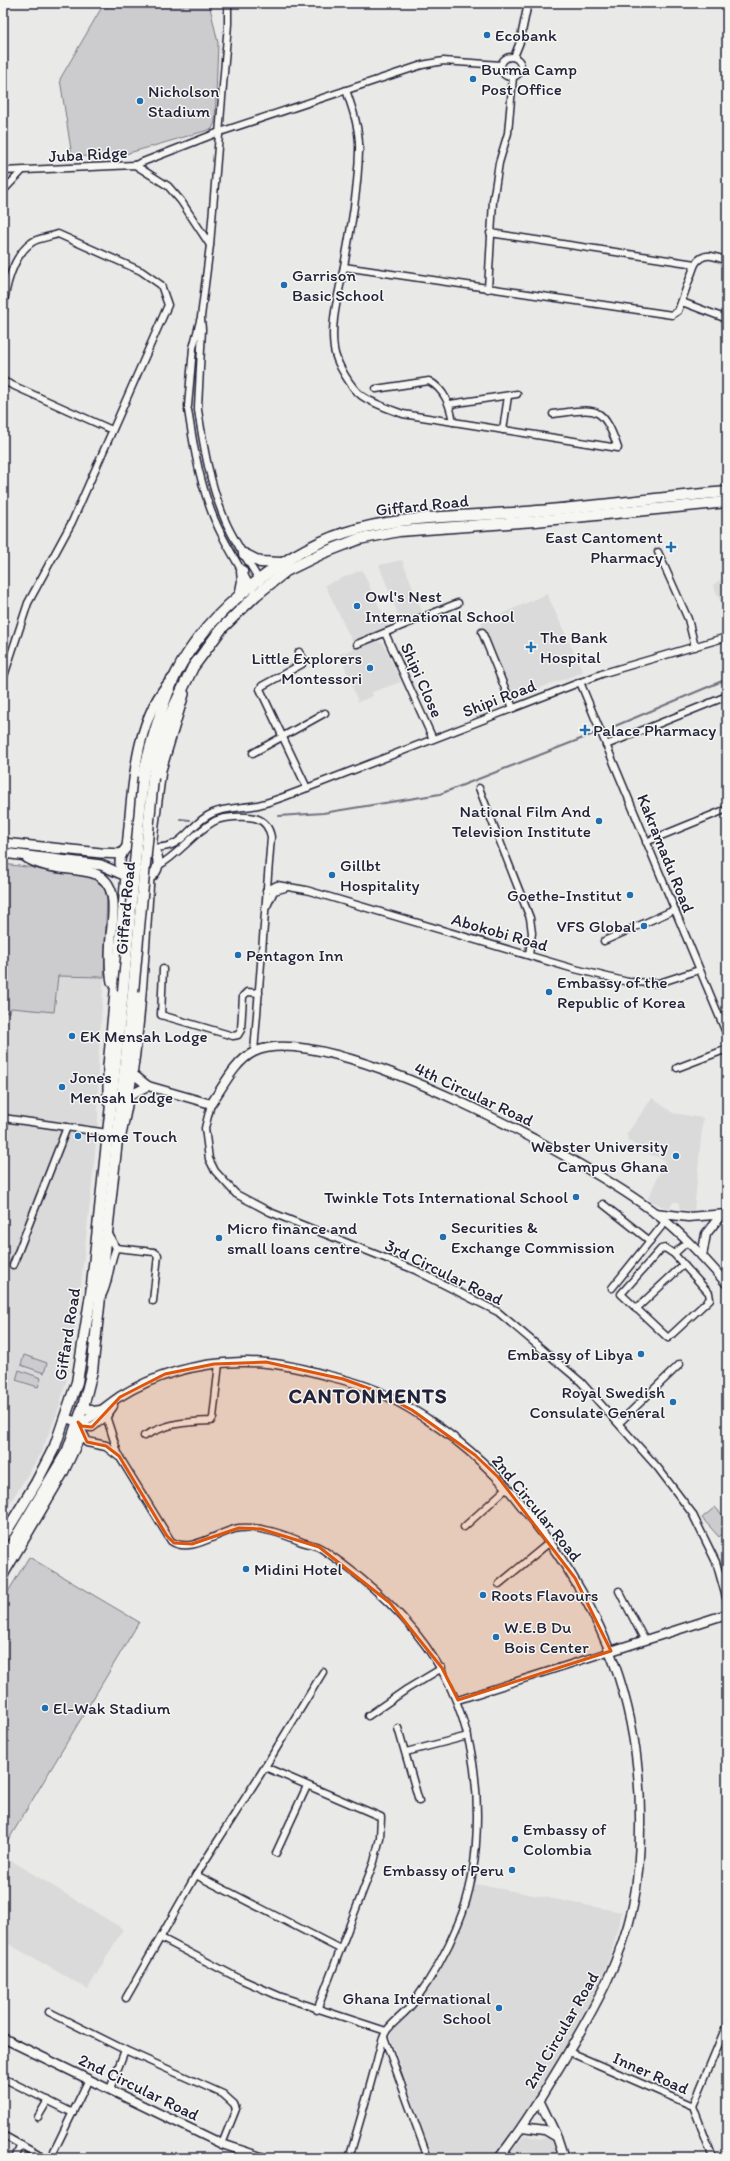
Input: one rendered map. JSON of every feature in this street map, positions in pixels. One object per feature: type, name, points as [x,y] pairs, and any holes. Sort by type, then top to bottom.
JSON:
[{"type":"main road","name":"Giffard Road","points":[[148,777],[167,723],[188,675],[222,628],[257,587],[281,563],[319,543],[356,529],[396,522],[537,511],[727,492]]},
{"type":"main road","name":"Giffard Road","points":[[124,850],[137,756],[158,698],[176,674],[192,648],[218,617],[240,596],[286,571],[324,553],[359,539],[399,531],[527,522],[727,502]]},
{"type":"main road","points":[[244,554],[260,562],[281,563]]},
{"type":"main road","points":[[240,596],[244,581],[242,571]]},
{"type":"main road","name":"Giffard Road","points":[[3,1537],[36,1483],[55,1446],[65,1418],[81,1362],[91,1294],[123,992],[148,777],[160,714],[176,674]]},
{"type":"main road","name":"Giffard Road","points":[[151,847],[161,770],[186,688],[188,675]]},
{"type":"main road","points":[[3,843],[101,854],[124,850],[139,843],[151,847],[157,856],[158,866],[149,878],[137,881],[101,865],[3,853]]},
{"type":"main road","points":[[124,850],[120,865],[126,876]]},
{"type":"main road","points":[[21,855],[41,864],[93,873],[108,884],[114,902],[110,968],[123,992]]},
{"type":"main road","name":"Giffard Road","points":[[3,1559],[56,1473],[68,1450],[83,1407],[92,1371],[101,1299],[116,1149],[123,992],[126,876]]},
{"type":"main road","name":"Giffard Road","points":[[116,1149],[121,1136],[133,1074],[138,1032],[149,878]]},
{"type":"main road","points":[[83,1407],[93,1412],[103,1413]]},
{"type":"street","points":[[228,3],[227,31],[217,133],[210,245],[201,317],[193,348],[188,408],[194,450],[209,506],[223,537],[242,571],[257,587]]},
{"type":"street","points":[[514,57],[520,42],[528,3]]},
{"type":"street","points":[[501,65],[506,58],[514,57],[520,61],[521,67],[519,73],[513,77]]},
{"type":"street","points":[[135,165],[217,133],[422,65],[443,60],[501,65]]},
{"type":"street","points":[[501,65],[504,74],[513,77]]},
{"type":"street","points":[[488,289],[490,233],[499,163],[508,133],[513,77]]},
{"type":"street","points":[[346,90],[359,130],[360,150],[344,267],[334,317],[333,333],[334,351],[347,379],[360,395],[376,404],[403,414],[618,448],[604,416],[597,411],[588,410],[553,414]]},
{"type":"street","name":"Juba Ridge","points":[[3,171],[135,165],[157,178],[172,191],[185,206],[210,245]]},
{"type":"street","points":[[3,191],[22,171]]},
{"type":"street","points":[[490,233],[695,264]]},
{"type":"street","points":[[3,311],[6,286],[18,259],[31,243],[58,234],[141,271],[161,285],[168,306],[72,522],[28,603],[3,680]]},
{"type":"street","points":[[344,267],[672,315],[678,311],[695,264],[700,257],[706,254],[727,261]]},
{"type":"street","points":[[682,302],[727,319]]},
{"type":"street","points":[[201,317],[202,328],[198,409],[206,464],[226,522],[244,554],[257,587]]},
{"type":"street","points":[[3,381],[112,430]]},
{"type":"street","points":[[376,389],[430,381],[450,404],[453,422]]},
{"type":"street","points":[[450,404],[517,394]]},
{"type":"street","points":[[503,430],[508,396]]},
{"type":"street","points":[[658,552],[688,620],[695,647]]},
{"type":"street","name":"Shipi Close","points":[[358,644],[458,603]]},
{"type":"street","points":[[482,632],[513,708]]},
{"type":"street","name":"Shipi Close","points":[[385,633],[433,739]]},
{"type":"street","name":"Shipi Road","points":[[151,847],[163,848],[176,844],[196,825],[213,813],[267,803],[580,682],[644,660],[695,647],[727,636]]},
{"type":"street","points":[[299,652],[303,658],[302,664],[262,686],[260,689],[308,788]]},
{"type":"street","name":"Kakramadu Road","points":[[580,682],[727,1035]]},
{"type":"street","points":[[606,745],[727,696]]},
{"type":"street","points":[[253,753],[325,713]]},
{"type":"street","points":[[479,788],[530,918],[532,933],[529,955]]},
{"type":"street","points":[[646,842],[727,809]]},
{"type":"street","name":"Abokobi Road","points":[[158,866],[216,820],[253,816],[267,825],[271,837],[254,1052]]},
{"type":"street","name":"Abokobi Road","points":[[266,891],[277,885],[306,890],[571,968],[628,982],[659,984],[699,970]]},
{"type":"street","name":"Abokobi Road","points":[[264,915],[270,896],[274,891],[278,889],[293,888]]},
{"type":"street","points":[[604,941],[674,910]]},
{"type":"street","points":[[163,969],[161,1013],[163,1016],[233,1036],[238,1035],[241,1030],[242,996],[247,992],[259,993]]},
{"type":"street","name":"4th Circular Road","points":[[211,1104],[235,1069],[254,1052],[274,1047],[294,1046],[319,1050],[349,1058],[399,1076],[468,1106],[542,1142],[586,1167],[655,1213],[702,1256],[727,1284]]},
{"type":"street","points":[[677,1068],[727,1049]]},
{"type":"street","points":[[133,1074],[148,1086],[211,1104]]},
{"type":"street","points":[[130,1095],[148,1086]]},
{"type":"street","name":"3rd Circular Road","points":[[211,1104],[205,1128],[209,1158],[215,1171],[236,1194],[270,1212],[415,1270],[498,1312],[581,1382],[658,1468],[692,1513],[716,1562],[727,1601]]},
{"type":"street","points":[[3,1118],[108,1133]]},
{"type":"street","points":[[13,1265],[66,1127]]},
{"type":"street","points":[[602,1204],[650,1241]]},
{"type":"street","points":[[655,1213],[688,1216],[724,1214]]},
{"type":"street","points":[[702,1256],[706,1234],[724,1214]]},
{"type":"street","points":[[612,1288],[665,1222]]},
{"type":"street","points":[[101,1299],[107,1286],[110,1264],[116,1248],[108,1232]]},
{"type":"street","points":[[674,1254],[687,1242]]},
{"type":"street","points":[[116,1248],[154,1252],[158,1255],[153,1301]]},
{"type":"street","points":[[665,1248],[674,1254],[709,1293],[710,1299],[670,1338],[664,1335],[622,1296],[622,1292],[661,1249],[665,1248]]},
{"type":"street","points":[[636,1309],[684,1264]]},
{"type":"street","name":"2nd Circular Road","points":[[78,1422],[103,1413],[120,1397],[164,1374],[219,1363],[266,1362],[299,1368],[343,1379],[376,1391],[412,1410],[458,1442],[498,1477],[550,1542],[589,1604],[611,1651],[624,1690],[635,1739],[641,1793],[640,1854],[633,1907],[613,1969],[596,2005],[569,2052],[522,2127],[499,2158]]},
{"type":"street","points":[[144,1436],[165,1425],[182,1422],[211,1421],[213,1418],[219,1363]]},
{"type":"street","points":[[619,1423],[680,1364]]},
{"type":"street","points":[[103,1413],[119,1456],[166,1536],[174,1543],[182,1546],[192,1544],[239,1528],[262,1529],[290,1536],[319,1548],[368,1583],[390,1603],[442,1668],[458,1700],[468,1736],[477,1792],[477,1827],[473,1873],[466,1905],[444,1953],[413,2004],[385,2034],[349,2158]]},
{"type":"street","points":[[65,1418],[78,1422],[85,1440],[106,1446],[119,1456]]},
{"type":"street","name":"Giffard Road","points":[[3,1576],[50,1500],[71,1458],[79,1440],[78,1422]]},
{"type":"street","points":[[464,1528],[507,1488]]},
{"type":"street","points":[[499,1584],[550,1542]]},
{"type":"street","points":[[619,1591],[644,1639]]},
{"type":"street","points":[[458,1700],[644,1639],[727,1614]]},
{"type":"street","points":[[368,1716],[407,1689],[442,1668]]},
{"type":"street","points":[[126,1998],[196,1875],[266,1767],[323,1672]]},
{"type":"street","points":[[398,1728],[406,1752],[418,1801]]},
{"type":"street","points":[[406,1752],[468,1736]]},
{"type":"street","points":[[266,1767],[382,1818],[380,1838],[374,1862],[317,2010]]},
{"type":"street","points":[[276,1854],[307,1786]]},
{"type":"street","points":[[196,1875],[340,1949]]},
{"type":"street","points":[[161,1938],[240,1979],[279,1996],[385,2034]]},
{"type":"street","points":[[49,2012],[125,2050],[217,2091],[234,2104],[235,2114],[222,2144]]},
{"type":"street","points":[[693,2106],[727,2024]]},
{"type":"street","points":[[385,2034],[428,2158]]},
{"type":"street","name":"2nd Circular Road","points":[[3,2038],[222,2144],[264,2158]]},
{"type":"street","points":[[110,2089],[125,2050]]},
{"type":"street","name":"Inner Road","points":[[569,2052],[693,2106],[713,2158]]},
{"type":"street","points":[[3,2078],[73,2113]]},
{"type":"street","points":[[54,2151],[89,2079]]},
{"type":"street","points":[[38,2117],[48,2100]]},
{"type":"street","points":[[539,2100],[557,2136],[564,2158]]},
{"type":"street","points":[[522,2127],[544,2130],[557,2136]]},
{"type":"street","points":[[3,2135],[44,2158]]},
{"type":"street","points":[[15,2158],[21,2145]]},
{"type":"highlighted area","points":[[266,1362],[343,1379],[376,1391],[412,1410],[475,1455],[498,1477],[575,1578],[611,1651],[458,1700],[442,1668],[390,1603],[319,1547],[261,1529],[239,1528],[192,1544],[174,1543],[167,1536],[119,1456],[106,1446],[87,1442],[78,1422],[82,1426],[92,1427],[120,1397],[165,1374],[214,1364]]},
{"type":"shaded area","name":"Nicholson Stadium","points":[[168,3],[209,3],[218,43],[215,122],[212,129],[115,157],[72,156],[60,79],[102,7]]},
{"type":"shaded area","points":[[402,560],[423,613],[401,622],[379,565]]},
{"type":"shaded area","name":"Owl's Nest International School","points":[[362,570],[389,628],[352,641],[325,585]]},
{"type":"shaded area","points":[[727,575],[727,617],[713,585]]},
{"type":"shaded area","name":"The Bank Hospital","points":[[547,594],[583,672],[513,698],[481,623]]},
{"type":"shaded area","name":"Little Explorers Montessori","points":[[374,641],[383,643],[401,682],[372,692],[373,696],[358,702],[340,654]]},
{"type":"shaded area","points":[[3,864],[90,875],[104,884],[107,893],[104,977],[58,976],[54,1012],[11,1008],[10,1012],[3,1012]]},
{"type":"shaded area","points":[[58,975],[104,977],[98,1065],[98,1123],[91,1193],[80,1292],[67,1379],[57,1414],[40,1455],[3,1514],[3,1012],[10,1012],[10,1008],[54,1012]]},
{"type":"shaded area","name":"Webster University Campus Ghana","points":[[652,1098],[673,1113],[703,1118],[694,1212],[680,1209],[678,1202],[673,1202],[670,1208],[661,1206],[648,1199],[665,1160],[641,1151],[642,1149],[627,1140],[628,1137],[626,1135]]},
{"type":"shaded area","points":[[24,1355],[47,1363],[44,1373],[21,1365]]},
{"type":"shaded area","points":[[19,1370],[41,1378],[38,1387],[16,1380]]},
{"type":"shaded area","points":[[715,1507],[727,1520],[727,1530],[719,1537],[702,1518]]},
{"type":"shaded area","name":"El-Wak Stadium","points":[[29,1557],[139,1622],[3,1849],[3,1600]]},
{"type":"shaded area","points":[[12,1861],[123,1929],[88,1989],[3,1941],[3,1868],[6,1863]]},
{"type":"shaded area","name":"Ghana International School","points":[[475,1884],[622,1912],[610,1957],[580,2025],[501,2151],[490,2158],[433,2158],[389,2034],[426,1991],[467,1913]]},
{"type":"shaded area","points":[[525,2135],[542,2139],[551,2136],[558,2158],[505,2158]]},
{"type":"waterway","points":[[615,726],[727,679]]},
{"type":"waterway","points":[[279,816],[323,813],[440,794],[596,733]]},
{"type":"waterway","points":[[180,819],[190,820]]},
{"type":"place","name":"Ecobank","points":[[487,35]]},
{"type":"place","name":"Burma Camp Post Office","points":[[473,79]]},
{"type":"place","name":"Nicholson Stadium","points":[[140,101]]},
{"type":"place","name":"Garrison Basic School","points":[[284,285]]},
{"type":"place","name":"East Cantoment Pharmacy","points":[[671,547]]},
{"type":"place","name":"Owl's Nest International School","points":[[357,606]]},
{"type":"place","name":"The Bank Hospital","points":[[531,647]]},
{"type":"place","name":"Little Explorers Montessori","points":[[370,668]]},
{"type":"place","name":"Palace Pharmacy","points":[[585,730]]},
{"type":"place","name":"National Film And Television Institute","points":[[599,821]]},
{"type":"place","name":"Gillbt Hospitality","points":[[332,875]]},
{"type":"place","name":"Goethe-Institut","points":[[630,895]]},
{"type":"place","name":"VFS Global","points":[[644,926]]},
{"type":"place","name":"Pentagon Inn","points":[[238,955]]},
{"type":"place","name":"Embassy of the Republic of Korea","points":[[549,992]]},
{"type":"place","name":"EK Mensah Lodge","points":[[72,1036]]},
{"type":"place","name":"Jones Mensah Lodge","points":[[62,1087]]},
{"type":"place","name":"Home Touch","points":[[78,1136]]},
{"type":"place","name":"Webster University Campus Ghana","points":[[676,1156]]},
{"type":"place","name":"Twinkle Tots International School","points":[[576,1197]]},
{"type":"place","name":"Securities & Exchange Commission","points":[[443,1237]]},
{"type":"place","name":"Micro finance and small loans centre","points":[[219,1238]]},
{"type":"place","name":"Embassy of Libya","points":[[641,1354]]},
{"type":"place","name":"Royal Swedish Consulate General","points":[[673,1402]]},
{"type":"place","name":"Midini Hotel","points":[[246,1569]]},
{"type":"place","name":"Roots Flavours","points":[[483,1595]]},
{"type":"place","name":"W.E.B Du Bois Center","points":[[496,1637]]},
{"type":"place","name":"El-Wak Stadium","points":[[45,1708]]},
{"type":"place","name":"Embassy of Colombia","points":[[515,1839]]},
{"type":"place","name":"Embassy of Peru","points":[[512,1870]]},
{"type":"place","name":"Ghana International School","points":[[499,2008]]},
{"type":"district","name":"CANTONMENTS","points":[[368,1395]]}]
